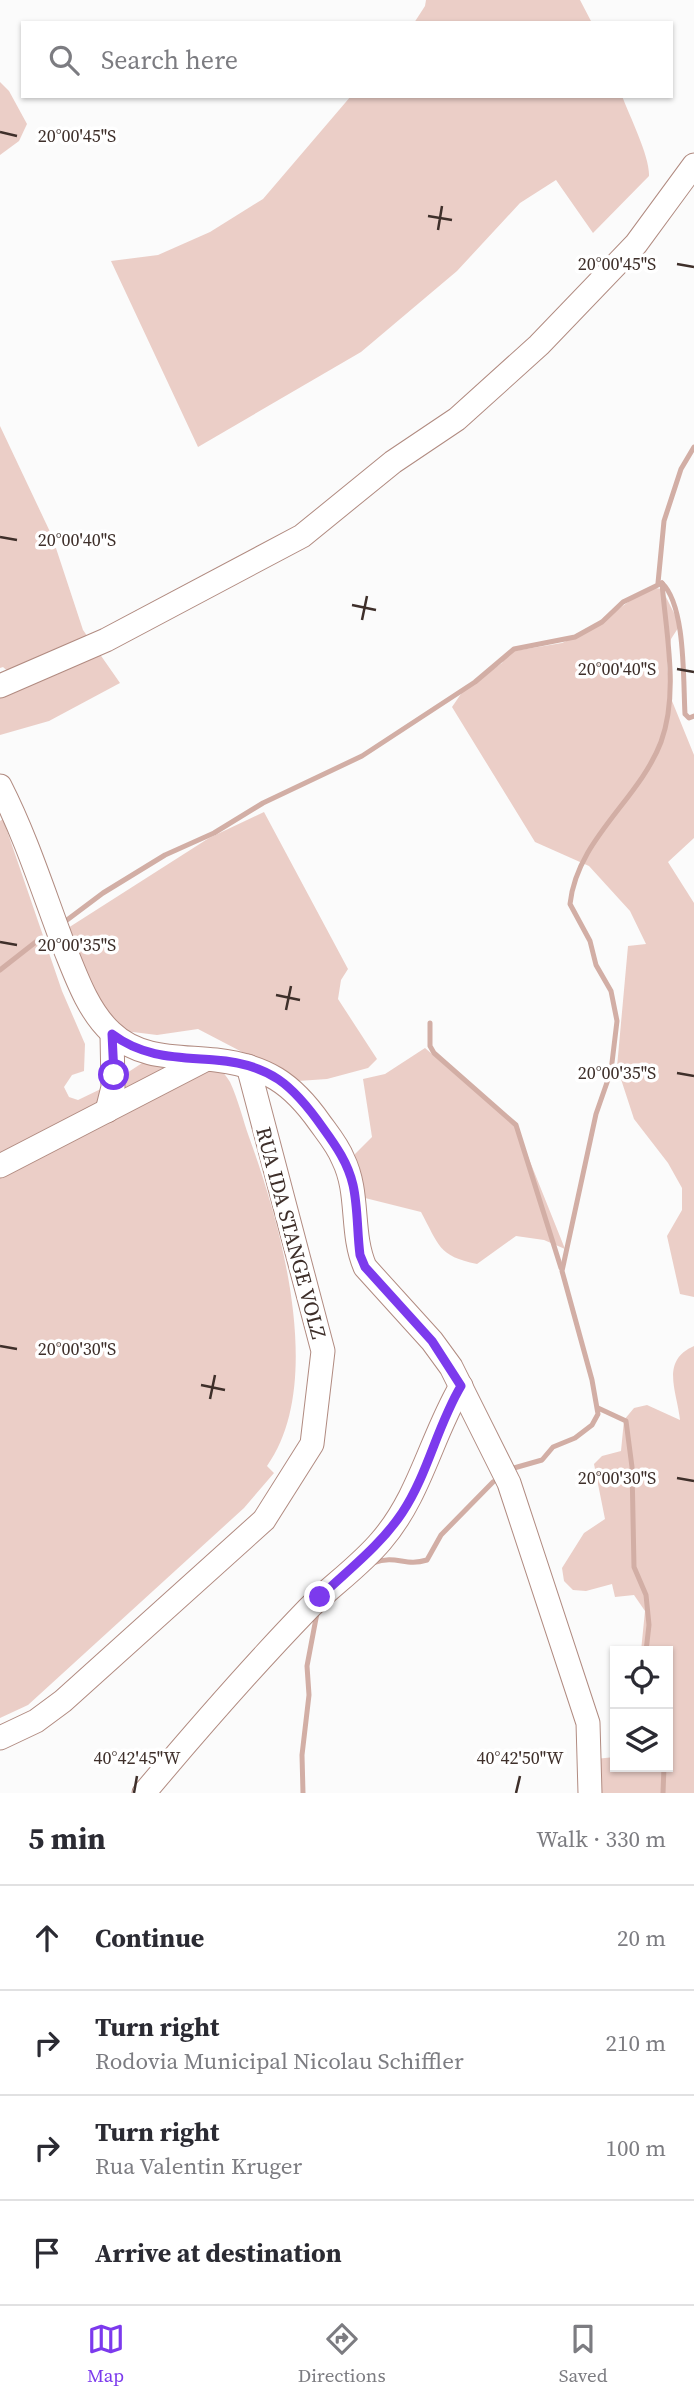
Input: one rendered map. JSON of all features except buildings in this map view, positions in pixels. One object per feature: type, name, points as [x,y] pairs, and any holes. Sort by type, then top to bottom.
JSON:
[{"type":"street","points":[[0,686],[106,639],[312,529],[393,463],[457,419],[539,345],[636,244],[694,164]]},
{"type":"street","points":[[0,786],[21,830],[81,986],[98,1017],[112,1034],[138,1050],[177,1059],[248,1066],[267,1073],[294,1089],[342,1156],[353,1188],[360,1255],[365,1267],[432,1341],[461,1386],[520,1512],[556,1632],[584,1707],[590,1738],[590,1793]]},
{"type":"street","points":[[107,1111],[113,1087],[112,1034]]},
{"type":"street","points":[[0,1166],[206,1060]]},
{"type":"street","name":"RUA IDA STANGE VOLZ","points":[[0,1738],[36,1721],[63,1700],[264,1520],[313,1444],[323,1352],[248,1066]]},
{"type":"street","points":[[144,1793],[253,1665],[320,1597],[380,1543],[403,1511],[444,1416],[461,1386]]},
{"type":"shaded area","points":[[426,0],[580,0],[591,21],[415,21]]},
{"type":"shaded area","points":[[0,82],[9,91],[27,124],[19,141],[0,155]]},
{"type":"shaded area","points":[[349,98],[623,98],[643,148],[649,176],[593,233],[556,180],[520,203],[457,271],[361,352],[198,447],[111,261],[158,255],[210,232],[263,199]]},
{"type":"shaded area","points":[[0,426],[52,536],[83,630],[120,683],[49,721],[0,735],[0,686],[13,676],[3,667],[0,668]]},
{"type":"shaded area","points":[[649,587],[662,589],[680,625],[671,639],[667,663],[670,696],[694,755],[694,838],[668,862],[694,903],[694,1297],[680,1294],[667,1236],[682,1210],[682,1188],[668,1163],[634,1119],[617,1067],[628,946],[646,944],[630,911],[589,866],[535,842],[452,707],[465,688],[502,663],[508,652],[562,643],[588,631]]},
{"type":"shaded area","points":[[264,812],[348,969],[341,980],[338,999],[377,1059],[368,1068],[327,1079],[298,1081],[198,1029],[157,1035],[117,1030],[57,935],[209,838]]},
{"type":"shaded area","points":[[3,819],[62,991],[85,1044],[84,1071],[72,1075],[64,1087],[69,1097],[78,1100],[107,1086],[159,1052],[207,1053],[230,1082],[274,1214],[292,1303],[296,1349],[294,1392],[284,1432],[267,1466],[274,1473],[244,1508],[28,1705],[0,1718],[0,821]]},
{"type":"shaded area","points":[[425,1048],[515,1124],[565,1249],[544,1240],[516,1236],[477,1264],[464,1261],[441,1247],[421,1212],[365,1198],[351,1158],[372,1137],[363,1079],[385,1074]]},
{"type":"shaded area","points":[[694,1346],[694,1793],[600,1793],[595,1759],[610,1758],[610,1772],[673,1772],[673,1646],[642,1646],[645,1611],[634,1595],[615,1597],[612,1584],[586,1591],[573,1590],[564,1581],[562,1568],[584,1533],[605,1519],[594,1464],[602,1456],[621,1451],[624,1420],[634,1408],[647,1405],[680,1420],[673,1378],[677,1360]]},
{"type":"waterway","points":[[658,583],[664,521],[681,469],[694,447]]},
{"type":"waterway","points":[[662,583],[670,594],[679,626],[685,714],[689,718],[694,716]]},
{"type":"waterway","points":[[63,923],[103,893],[165,855],[214,833],[263,803],[362,756],[475,682],[514,649],[575,637],[602,622],[623,602],[662,583]]},
{"type":"waterway","points":[[514,1468],[542,1460],[553,1447],[575,1438],[592,1425],[598,1414],[592,1380],[562,1271],[596,1114],[611,1071],[617,1021],[611,991],[596,965],[590,941],[570,904],[584,859],[638,783],[661,742],[670,684],[662,583]]},
{"type":"waterway","points":[[0,970],[37,941]]},
{"type":"waterway","points":[[430,1023],[430,1046],[434,1053],[516,1125],[561,1268]]},
{"type":"waterway","points":[[598,1408],[626,1421],[632,1467],[634,1567],[646,1595],[649,1625],[647,1646]]},
{"type":"waterway","points":[[373,1563],[388,1560],[427,1560],[441,1535],[493,1482]]},
{"type":"waterway","points":[[303,1793],[302,1755],[309,1695],[307,1666],[317,1613]]},
{"type":"waterway","points":[[663,1793],[664,1772]]},
{"type":"route","points":[[114,1075],[112,1034],[138,1050],[157,1055],[177,1059],[214,1060],[255,1068],[294,1089],[304,1099],[342,1156],[349,1173],[360,1255],[365,1267],[432,1341],[461,1386],[444,1416],[419,1480],[403,1511],[380,1543],[320,1597]]}]
